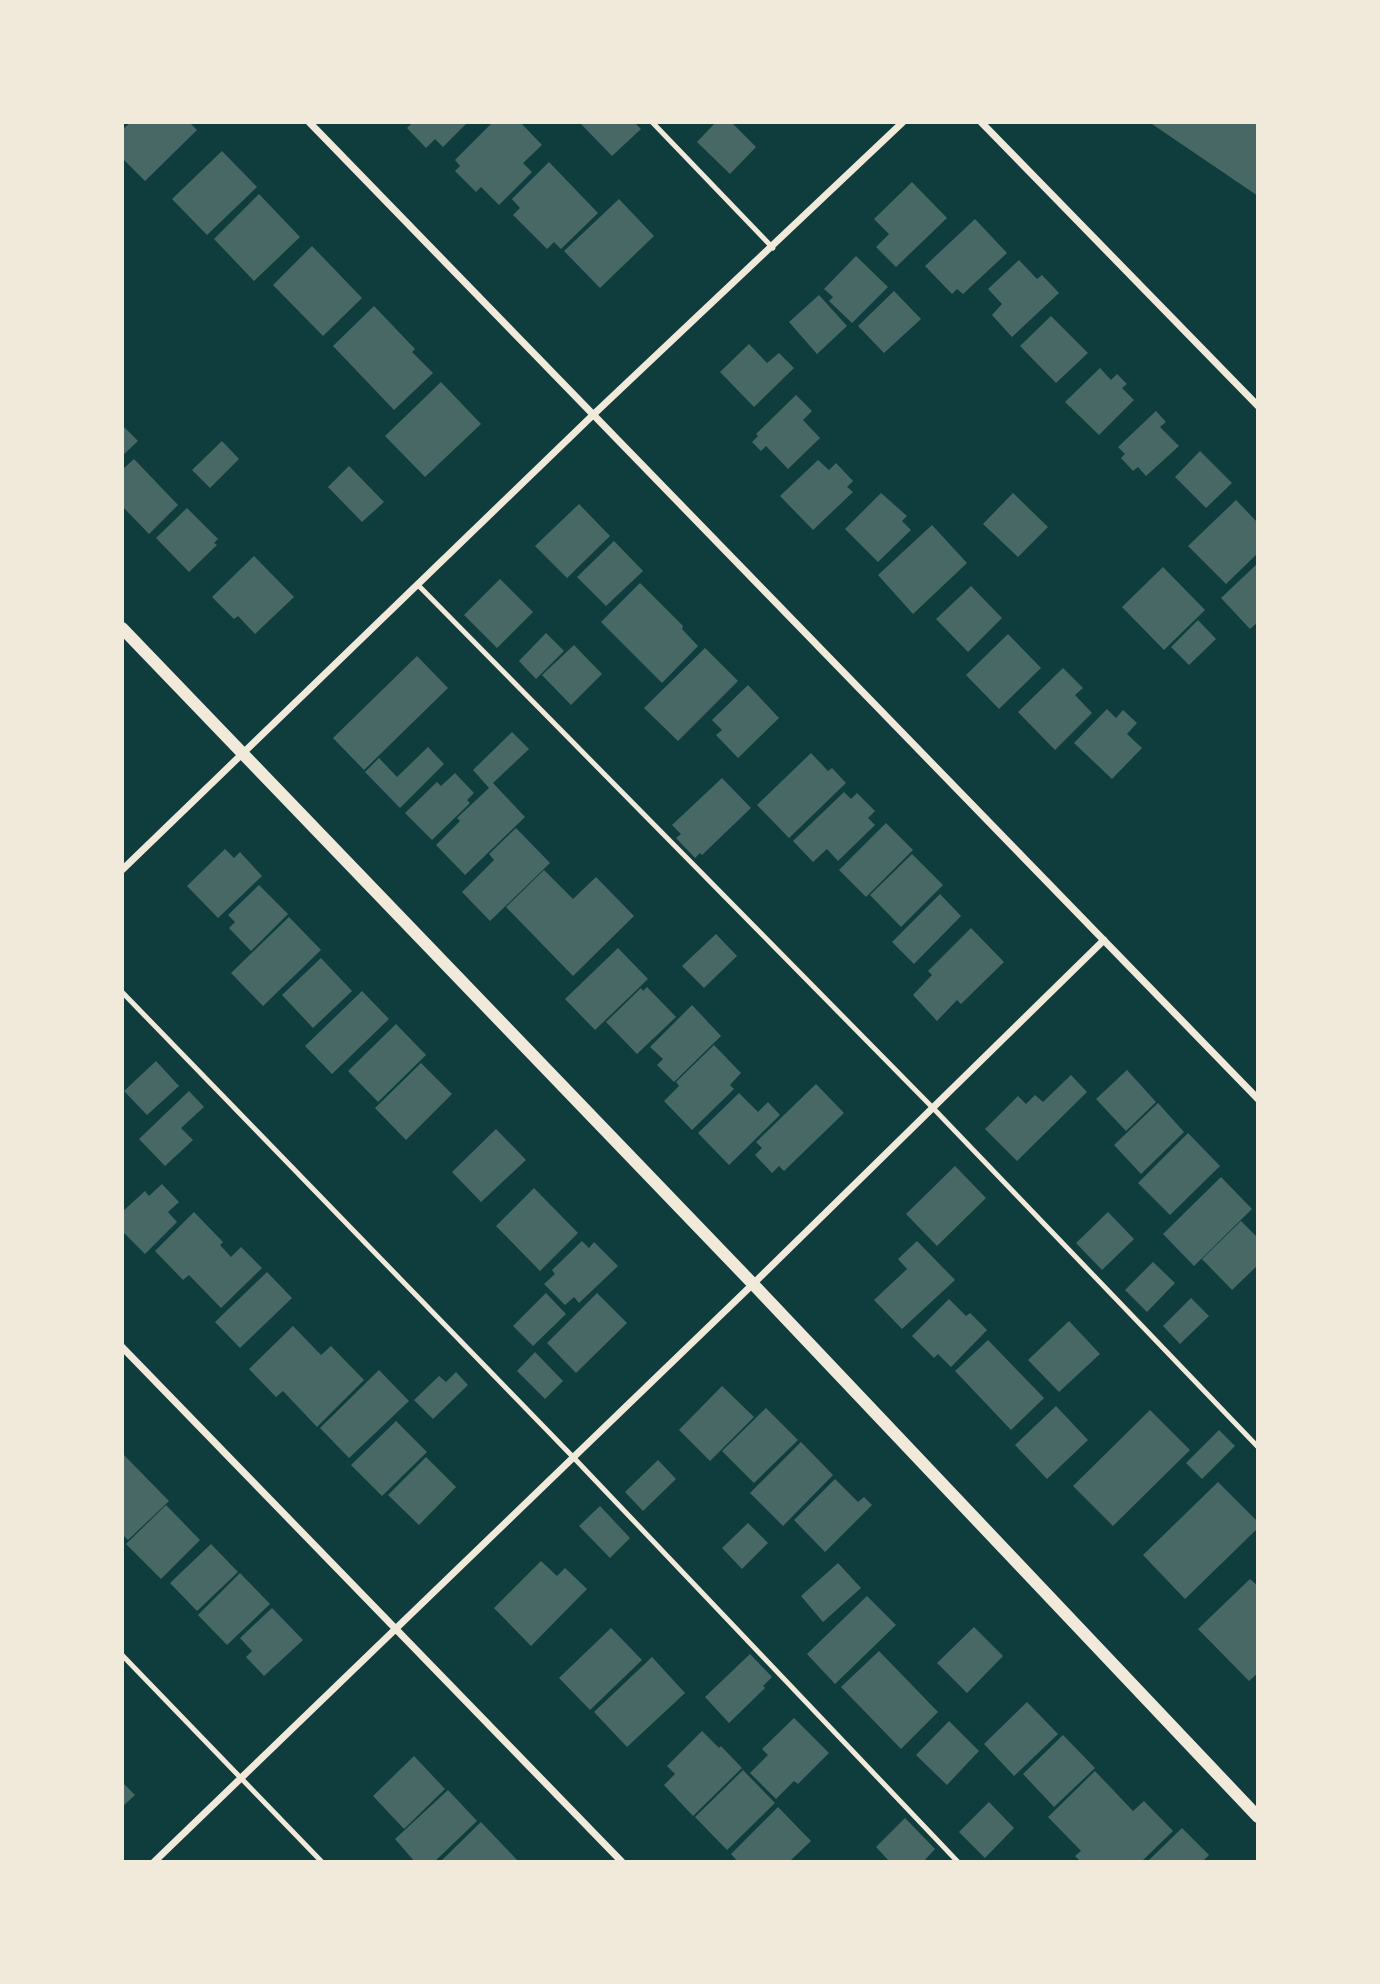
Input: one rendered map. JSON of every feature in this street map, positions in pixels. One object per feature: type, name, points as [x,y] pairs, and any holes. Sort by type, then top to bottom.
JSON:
[{"type":"street","points":[[309,122],[1258,1099]]},
{"type":"street","points":[[122,870],[594,414],[904,122]]},
{"type":"street","points":[[981,122],[1258,407]]},
{"type":"street","points":[[122,628],[753,1284],[1258,1817]]},
{"type":"street","points":[[154,1861],[574,1458],[1104,940]]},
{"type":"street","points":[[122,1347],[622,1861]]},
{"type":"lane","points":[[652,122],[773,248]]},
{"type":"lane","points":[[418,585],[933,1108],[1258,1447]]},
{"type":"lane","points":[[122,992],[574,1458],[958,1861]]},
{"type":"lane","points":[[122,1655],[322,1861]]},
{"type":"building","points":[[131,122],[189,122],[197,130],[145,181],[122,158],[122,130]]},
{"type":"building","points":[[413,122],[468,122],[443,147],[435,139],[426,148],[407,128]]},
{"type":"building","points":[[493,122],[520,122],[542,145],[523,163],[532,172],[499,205],[481,187],[476,192],[455,171],[460,166],[455,160]]},
{"type":"building","points":[[582,122],[634,122],[641,129],[612,156]]},
{"type":"building","points":[[716,122],[731,122],[756,147],[730,174],[697,142]]},
{"type":"building","points":[[1149,122],[1258,122],[1258,196]]},
{"type":"building","points":[[222,151],[257,187],[207,235],[172,199]]},
{"type":"building","points":[[549,162],[598,213],[561,249],[554,242],[547,249],[513,215],[520,208],[512,199]]},
{"type":"building","points":[[912,182],[947,218],[896,267],[876,247],[889,234],[874,219]]},
{"type":"building","points":[[259,194],[300,237],[254,281],[214,239]]},
{"type":"building","points":[[619,199],[654,236],[600,288],[564,251]]},
{"type":"building","points":[[975,219],[1007,253],[963,294],[957,289],[952,294],[925,266]]},
{"type":"building","points":[[312,246],[362,298],[323,336],[273,285]]},
{"type":"building","points":[[856,256],[888,287],[852,323],[829,301],[833,297],[824,289]]},
{"type":"building","points":[[1019,260],[1037,279],[1042,275],[1059,293],[1012,337],[992,315],[1002,304],[988,289]]},
{"type":"building","points":[[894,291],[921,319],[884,353],[858,326]]},
{"type":"building","points":[[819,295],[847,326],[817,354],[789,322]]},
{"type":"building","points":[[374,306],[415,349],[412,352],[433,373],[394,410],[333,346]]},
{"type":"building","points":[[1051,316],[1088,353],[1056,383],[1020,346]]},
{"type":"building","points":[[749,344],[767,363],[779,353],[794,368],[754,407],[720,372]]},
{"type":"building","points":[[1100,368],[1111,380],[1117,374],[1127,384],[1122,388],[1134,400],[1099,435],[1065,402]]},
{"type":"building","points":[[441,382],[481,424],[425,477],[385,436]]},
{"type":"building","points":[[796,395],[812,411],[803,420],[820,438],[788,469],[766,446],[761,451],[752,442],[758,436],[756,434]]},
{"type":"building","points":[[1156,411],[1166,422],[1160,427],[1179,446],[1146,476],[1138,467],[1133,471],[1121,458],[1125,454],[1118,447]]},
{"type":"building","points":[[122,425],[138,441],[122,456]]},
{"type":"building","points":[[222,441],[239,459],[210,488],[192,470]]},
{"type":"building","points":[[1200,451],[1232,483],[1206,508],[1175,477]]},
{"type":"building","points":[[134,459],[178,505],[149,534],[122,506],[122,470]]},
{"type":"building","points":[[818,460],[829,470],[836,463],[853,481],[847,487],[853,492],[813,530],[780,496]]},
{"type":"building","points":[[349,466],[384,502],[362,522],[328,487]]},
{"type":"building","points":[[881,493],[907,516],[902,521],[911,530],[878,562],[845,529]]},
{"type":"building","points":[[1013,493],[1048,527],[1018,557],[983,524]]},
{"type":"building","points":[[1236,500],[1258,523],[1258,553],[1226,584],[1188,546]]},
{"type":"building","points":[[579,504],[610,536],[567,578],[535,546]]},
{"type":"building","points":[[187,508],[218,539],[214,543],[217,545],[189,572],[156,538]]},
{"type":"building","points":[[932,525],[967,563],[913,614],[878,575]]},
{"type":"building","points":[[614,541],[643,571],[606,606],[577,577]]},
{"type":"building","points":[[254,556],[294,597],[255,634],[238,616],[234,619],[212,597]]},
{"type":"building","points":[[1258,563],[1258,622],[1250,629],[1221,598]]},
{"type":"building","points":[[1163,567],[1205,610],[1164,650],[1122,607]]},
{"type":"building","points":[[500,579],[533,612],[497,648],[464,615]]},
{"type":"building","points":[[640,583],[683,626],[682,629],[698,646],[662,683],[601,622]]},
{"type":"building","points":[[971,586],[1002,618],[968,652],[936,619]]},
{"type":"building","points":[[1198,620],[1216,639],[1189,665],[1171,647]]},
{"type":"building","points":[[546,633],[564,651],[536,679],[519,661]]},
{"type":"building","points":[[1008,634],[1041,668],[999,709],[966,675]]},
{"type":"building","points":[[574,645],[602,674],[571,705],[542,675]]},
{"type":"building","points":[[705,648],[738,681],[678,741],[644,708]]},
{"type":"building","points":[[417,656],[448,688],[364,770],[333,738]]},
{"type":"building","points":[[1063,668],[1083,688],[1075,695],[1092,713],[1055,750],[1018,712]]},
{"type":"building","points":[[748,685],[779,718],[738,758],[716,735],[722,730],[712,720]]},
{"type":"building","points":[[1107,709],[1116,718],[1123,710],[1137,723],[1127,734],[1142,748],[1112,779],[1074,743]]},
{"type":"building","points":[[512,732],[529,749],[493,783],[525,817],[465,875],[436,845],[460,821],[457,818],[489,788],[473,770]]},
{"type":"building","points":[[428,747],[444,764],[400,808],[365,772],[379,758],[397,777]]},
{"type":"building","points":[[811,753],[828,771],[832,768],[846,783],[789,838],[757,805]]},
{"type":"building","points":[[455,773],[474,793],[467,800],[470,803],[432,840],[405,813],[437,782],[441,786]]},
{"type":"building","points":[[722,778],[751,808],[702,855],[700,853],[695,858],[676,838],[681,834],[672,825]]},
{"type":"building","points":[[844,792],[851,799],[857,793],[875,811],[868,818],[875,825],[838,861],[827,849],[813,862],[793,841]]},
{"type":"building","points":[[886,823],[913,850],[866,897],[839,870]]},
{"type":"building","points":[[516,828],[550,863],[490,921],[462,892],[494,860],[489,854]]},
{"type":"building","points":[[225,849],[234,858],[240,852],[262,876],[218,918],[187,886]]},
{"type":"building","points":[[912,854],[943,885],[901,927],[870,895]]},
{"type":"building","points":[[544,870],[573,899],[596,877],[634,916],[573,976],[506,907]]},
{"type":"building","points":[[259,885],[288,914],[251,951],[229,928],[235,922],[228,915]]},
{"type":"building","points":[[940,894],[961,916],[914,964],[892,942]]},
{"type":"building","points":[[289,917],[321,950],[263,1006],[231,973]]},
{"type":"building","points":[[971,928],[1004,962],[961,1004],[957,1000],[937,1021],[913,995],[932,975],[928,971]]},
{"type":"building","points":[[716,934],[737,956],[704,988],[682,966]]},
{"type":"building","points":[[618,948],[648,979],[595,1030],[565,999]]},
{"type":"building","points":[[321,958],[352,991],[313,1028],[282,995]]},
{"type":"building","points":[[647,987],[676,1017],[637,1054],[606,1022],[641,988],[643,991]]},
{"type":"building","points":[[362,991],[389,1019],[332,1074],[305,1046]]},
{"type":"building","points":[[692,1005],[721,1036],[674,1082],[657,1065],[663,1059],[650,1047]]},
{"type":"building","points":[[396,1024],[426,1055],[378,1102],[348,1071]]},
{"type":"building","points":[[714,1045],[741,1073],[730,1085],[734,1089],[692,1130],[664,1101],[679,1086],[676,1082]]},
{"type":"building","points":[[156,1061],[179,1086],[147,1115],[124,1091]]},
{"type":"building","points":[[421,1063],[452,1094],[406,1140],[375,1108]]},
{"type":"building","points":[[1127,1070],[1156,1102],[1126,1131],[1096,1099]]},
{"type":"building","points":[[1071,1075],[1087,1092],[1017,1161],[985,1129],[1018,1096],[1026,1104],[1035,1095],[1043,1102]]},
{"type":"building","points":[[816,1084],[844,1113],[784,1171],[779,1166],[772,1173],[755,1155],[762,1148],[756,1142]]},
{"type":"building","points":[[189,1091],[204,1107],[181,1128],[193,1140],[165,1166],[139,1139]]},
{"type":"building","points":[[739,1093],[758,1112],[768,1102],[780,1115],[729,1165],[698,1133]]},
{"type":"building","points":[[1158,1103],[1184,1132],[1141,1174],[1114,1145]]},
{"type":"building","points":[[496,1129],[526,1160],[481,1202],[452,1172]]},
{"type":"building","points":[[1188,1133],[1220,1166],[1170,1215],[1138,1183]]},
{"type":"building","points":[[955,1166],[986,1198],[937,1246],[906,1214]]},
{"type":"building","points":[[1221,1177],[1252,1209],[1194,1266],[1163,1234]]},
{"type":"building","points":[[162,1184],[179,1202],[168,1212],[177,1222],[145,1254],[122,1231],[122,1212],[145,1191],[149,1196]]},
{"type":"building","points":[[534,1188],[578,1233],[540,1271],[496,1226]]},
{"type":"building","points":[[194,1212],[223,1242],[220,1245],[231,1257],[241,1247],[262,1268],[221,1308],[189,1275],[183,1280],[155,1251]]},
{"type":"building","points":[[1108,1212],[1134,1239],[1102,1270],[1076,1243]]},
{"type":"building","points":[[1241,1221],[1258,1238],[1258,1265],[1232,1290],[1202,1259]]},
{"type":"building","points":[[582,1241],[589,1248],[594,1242],[618,1266],[579,1303],[574,1297],[565,1305],[544,1284],[555,1274],[552,1270]]},
{"type":"building","points":[[917,1241],[955,1280],[902,1329],[874,1300],[907,1269],[898,1259]]},
{"type":"building","points":[[1153,1262],[1175,1283],[1147,1312],[1125,1290]]},
{"type":"building","points":[[267,1272],[292,1298],[240,1348],[215,1322]]},
{"type":"building","points":[[546,1293],[566,1314],[533,1346],[513,1326]]},
{"type":"building","points":[[597,1293],[627,1323],[576,1373],[547,1343]]},
{"type":"building","points":[[1191,1298],[1209,1316],[1180,1344],[1163,1326]]},
{"type":"building","points":[[949,1299],[966,1316],[970,1313],[987,1330],[951,1367],[938,1354],[934,1358],[912,1336]]},
{"type":"building","points":[[1069,1321],[1100,1354],[1059,1392],[1028,1360]]},
{"type":"building","points":[[293,1326],[321,1355],[331,1346],[364,1380],[317,1427],[283,1391],[276,1397],[249,1369]]},
{"type":"building","points":[[988,1340],[1044,1398],[1011,1430],[955,1371]]},
{"type":"building","points":[[535,1352],[563,1381],[545,1399],[517,1371]]},
{"type":"building","points":[[379,1370],[409,1401],[349,1458],[320,1428]]},
{"type":"building","points":[[456,1372],[468,1385],[433,1419],[414,1400],[439,1376],[446,1382]]},
{"type":"building","points":[[722,1386],[754,1417],[710,1461],[679,1430]]},
{"type":"building","points":[[1056,1406],[1088,1440],[1047,1479],[1015,1445]]},
{"type":"building","points":[[766,1408],[798,1440],[754,1483],[722,1451]]},
{"type":"building","points":[[1150,1410],[1190,1450],[1113,1526],[1073,1486]]},
{"type":"building","points":[[396,1421],[427,1452],[382,1496],[351,1465]]},
{"type":"building","points":[[1219,1430],[1235,1446],[1202,1479],[1186,1463]]},
{"type":"building","points":[[801,1442],[833,1475],[783,1526],[750,1493]]},
{"type":"building","points":[[122,1453],[169,1501],[128,1540],[122,1534]]},
{"type":"building","points":[[426,1457],[456,1487],[419,1525],[388,1495]]},
{"type":"building","points":[[658,1460],[676,1479],[643,1511],[625,1492]]},
{"type":"building","points":[[835,1479],[858,1502],[864,1497],[872,1505],[825,1552],[794,1520]]},
{"type":"building","points":[[1218,1482],[1258,1522],[1258,1528],[1185,1599],[1143,1555]]},
{"type":"building","points":[[166,1505],[200,1540],[161,1579],[126,1544]]},
{"type":"building","points":[[600,1506],[630,1538],[610,1558],[579,1526]]},
{"type":"building","points":[[748,1523],[768,1543],[742,1569],[722,1548]]},
{"type":"building","points":[[211,1544],[238,1572],[197,1611],[170,1583]]},
{"type":"building","points":[[541,1561],[557,1576],[565,1568],[587,1589],[531,1646],[494,1608]]},
{"type":"building","points":[[838,1563],[861,1588],[823,1622],[801,1596]]},
{"type":"building","points":[[240,1573],[270,1604],[227,1645],[198,1615]]},
{"type":"building","points":[[1250,1579],[1258,1586],[1258,1673],[1249,1681],[1198,1629]]},
{"type":"building","points":[[867,1596],[896,1625],[835,1684],[807,1654]]},
{"type":"building","points":[[272,1608],[303,1640],[264,1676],[246,1657],[252,1651],[240,1638]]},
{"type":"building","points":[[974,1627],[1003,1656],[967,1693],[937,1663]]},
{"type":"building","points":[[611,1628],[642,1660],[590,1710],[559,1678]]},
{"type":"building","points":[[879,1651],[938,1712],[901,1749],[841,1687]]},
{"type":"building","points":[[750,1654],[772,1677],[763,1686],[765,1688],[729,1723],[705,1697]]},
{"type":"building","points":[[652,1657],[685,1693],[627,1747],[594,1712]]},
{"type":"building","points":[[1027,1702],[1058,1734],[1014,1776],[984,1744]]},
{"type":"building","points":[[794,1718],[829,1753],[798,1784],[794,1781],[776,1799],[750,1773],[768,1755],[762,1749]]},
{"type":"building","points":[[949,1721],[979,1751],[947,1785],[916,1755]]},
{"type":"building","points":[[702,1731],[742,1768],[693,1816],[664,1785],[675,1774],[667,1766]]},
{"type":"building","points":[[1063,1735],[1095,1768],[1054,1807],[1023,1774]]},
{"type":"building","points":[[414,1756],[445,1789],[404,1829],[373,1796]]},
{"type":"building","points":[[743,1770],[775,1803],[727,1850],[695,1817]]},
{"type":"building","points":[[1095,1771],[1133,1811],[1144,1801],[1173,1831],[1141,1862],[1081,1862],[1075,1856],[1081,1851],[1048,1817]]},
{"type":"building","points":[[122,1782],[135,1795],[122,1807]]},
{"type":"building","points":[[448,1790],[477,1821],[434,1862],[415,1862],[395,1839]]},
{"type":"building","points":[[989,1802],[1014,1828],[985,1858],[959,1832]]},
{"type":"building","points":[[778,1807],[811,1841],[792,1862],[738,1862],[731,1854]]},
{"type":"building","points":[[905,1818],[935,1849],[923,1862],[890,1862],[876,1847]]},
{"type":"building","points":[[481,1822],[519,1862],[440,1862]]},
{"type":"building","points":[[1182,1828],[1209,1855],[1202,1862],[1147,1862]]}]
